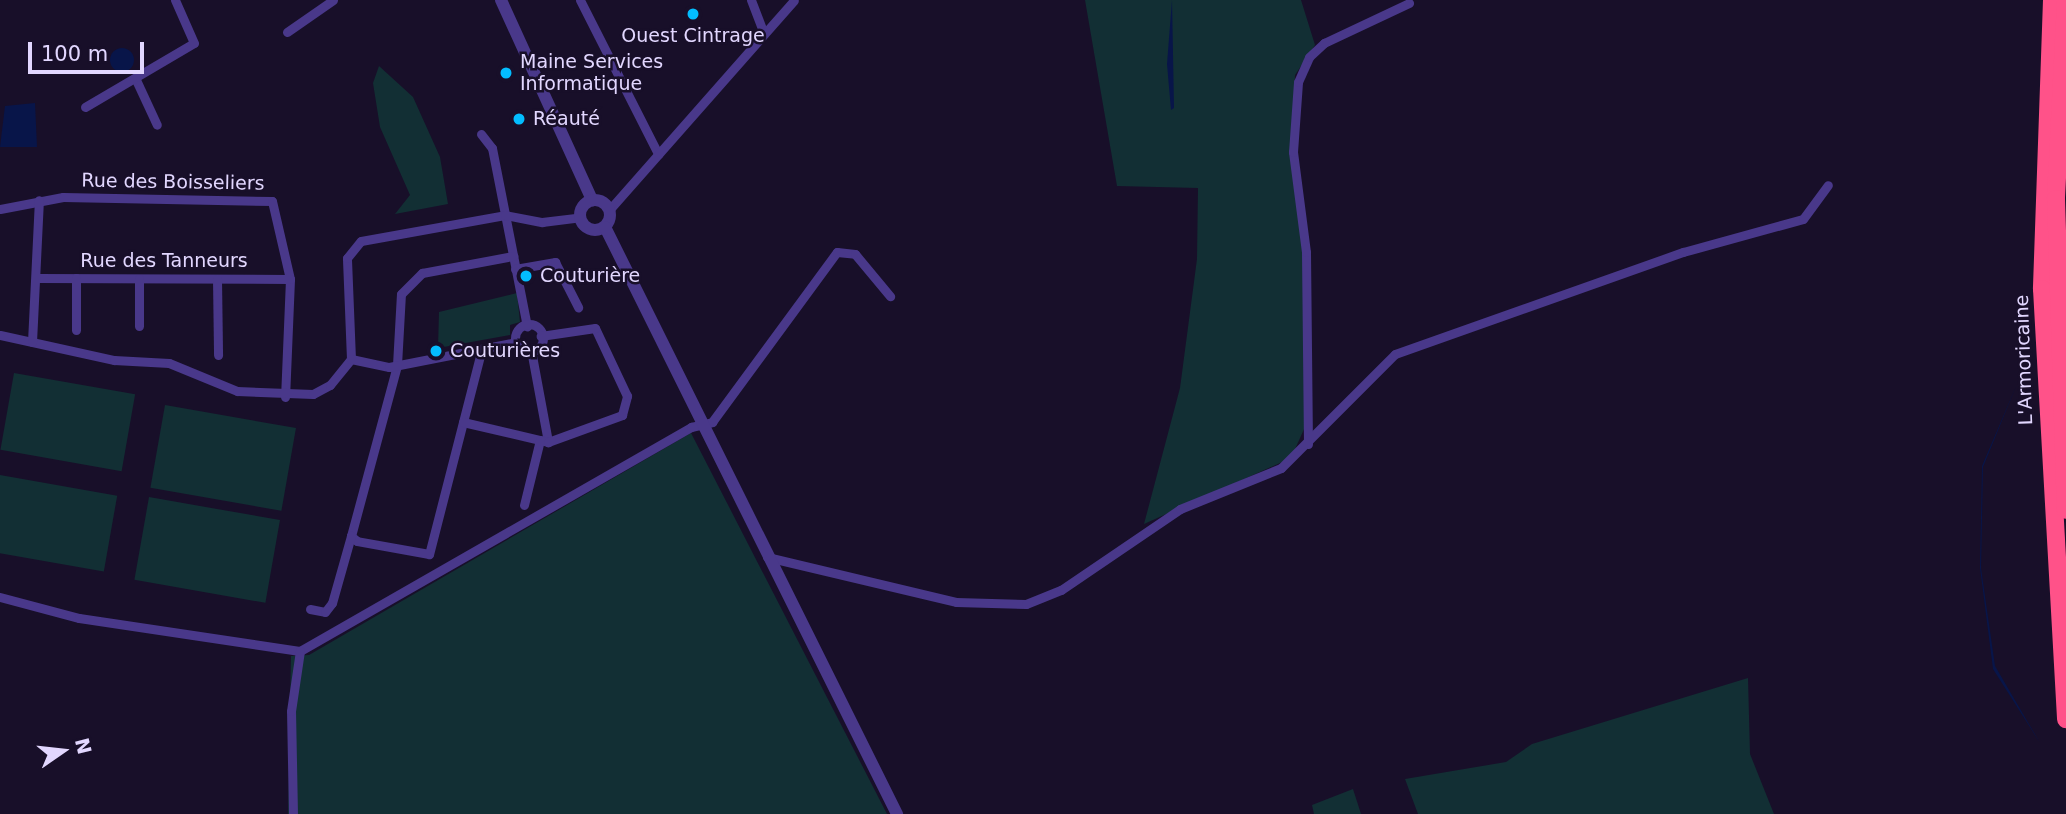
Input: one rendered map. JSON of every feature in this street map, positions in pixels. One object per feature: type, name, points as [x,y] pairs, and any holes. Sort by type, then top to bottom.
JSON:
[{"type":"highway","name":"L'Armoricaine","points":[[2052,0],[2042,289],[2066,719]]},
{"type":"highway","name":"L'Armoricaine","points":[[2066,0],[2056,290],[2066,510]]},
{"type":"street","points":[[85,107],[136,82],[195,37],[175,0]]},
{"type":"street","points":[[287,32],[333,0]]},
{"type":"street","points":[[501,0],[592,200],[610,209]]},
{"type":"street","points":[[580,0],[658,154]]},
{"type":"street","points":[[751,0],[763,32]]},
{"type":"street","points":[[794,0],[763,32],[610,209],[605,227],[897,814]]},
{"type":"street","points":[[1308,444],[1307,252],[1293,152],[1298,82],[1309,57],[1324,43],[1409,3]]},
{"type":"street","points":[[136,82],[157,125]]},
{"type":"street","points":[[481,134],[492,148],[527,327]]},
{"type":"street","points":[[767,557],[956,602],[1026,604],[1061,590],[1180,509],[1281,468],[1308,444],[1395,354],[1683,252],[1803,219],[1828,184]]},
{"type":"street","points":[[32,342],[39,200]]},
{"type":"street","name":"Rue des Boisseliers","points":[[0,209],[39,200],[272,201],[290,279],[285,397]]},
{"type":"street","points":[[580,218],[592,200]]},
{"type":"street","points":[[0,335],[114,360],[169,363],[237,391],[285,397],[324,389],[351,359],[347,258],[353,248],[372,239],[505,215],[542,222],[580,218]]},
{"type":"street","points":[[580,218],[590,229],[605,227]]},
{"type":"street","points":[[0,597],[79,618],[300,651],[704,425],[790,324],[837,252],[855,254],[890,296]]},
{"type":"street","points":[[310,609],[325,612],[332,603],[397,365],[397,303],[411,282],[422,273],[513,256]]},
{"type":"street","points":[[515,269],[555,261],[578,307]]},
{"type":"street","name":"Rue des Tanneurs","points":[[37,278],[290,279]]},
{"type":"street","points":[[76,278],[76,330]]},
{"type":"street","points":[[139,279],[139,326]]},
{"type":"street","points":[[217,279],[218,355]]},
{"type":"street","points":[[539,324],[541,336],[544,348],[518,352],[514,329],[539,324]]},
{"type":"street","points":[[463,422],[544,441],[580,435],[622,415],[628,405],[595,328],[541,336]]},
{"type":"street","points":[[351,359],[397,365],[517,342]]},
{"type":"street","points":[[351,536],[429,554],[482,348]]},
{"type":"street","points":[[524,505],[544,441],[531,350]]},
{"type":"street","points":[[293,814],[291,711],[300,651]]},
{"type":"green space","points":[[1085,0],[1301,0],[1315,45],[1295,75],[1292,149],[1305,271],[1305,427],[1291,458],[1144,524],[1180,388],[1197,259],[1198,188],[1117,186]]},
{"type":"green space","points":[[379,66],[413,97],[440,157],[448,204],[395,214],[410,195],[380,127],[373,83]]},
{"type":"green space","points":[[517,293],[520,322],[510,325],[510,335],[438,348],[439,312]]},
{"type":"green space","points":[[14,373],[135,394],[122,471],[0,450]]},
{"type":"green space","points":[[165,405],[296,428],[281,511],[150,488]]},
{"type":"green space","points":[[691,433],[887,814],[288,814],[291,656],[309,655]]},
{"type":"green space","points":[[0,475],[117,496],[104,571],[0,553]]},
{"type":"green space","points":[[149,497],[280,520],[265,603],[134,580]]},
{"type":"green space","points":[[1748,678],[1750,754],[1774,814],[1418,814],[1405,779],[1506,762],[1532,744]]},
{"type":"green space","points":[[1353,789],[1361,814],[1314,814],[1312,805]]},
{"type":"shaded area","points":[[1172,0],[1174,108],[1171,110],[1167,64]]},
{"type":"shaded area","points":[[122,48],[131,51],[134,60],[131,69],[122,72],[113,69],[110,60],[113,51]]},
{"type":"shaded area","points":[[35,103],[37,147],[0,147],[5,106]]},
{"type":"shaded area","points":[[2017,384],[1983,467],[1981,568],[1995,666],[2040,743],[1993,669],[1980,568],[1982,466]]},
{"type":"place","name":"Ouest Cintrage","points":[[693,14]]},
{"type":"place","name":"Maine Services Informatique","points":[[506,73]]},
{"type":"place","name":"Réauté","points":[[519,119]]},
{"type":"place","name":"Couturière","points":[[526,276]]},
{"type":"place","name":"Couturières","points":[[436,351]]}]
